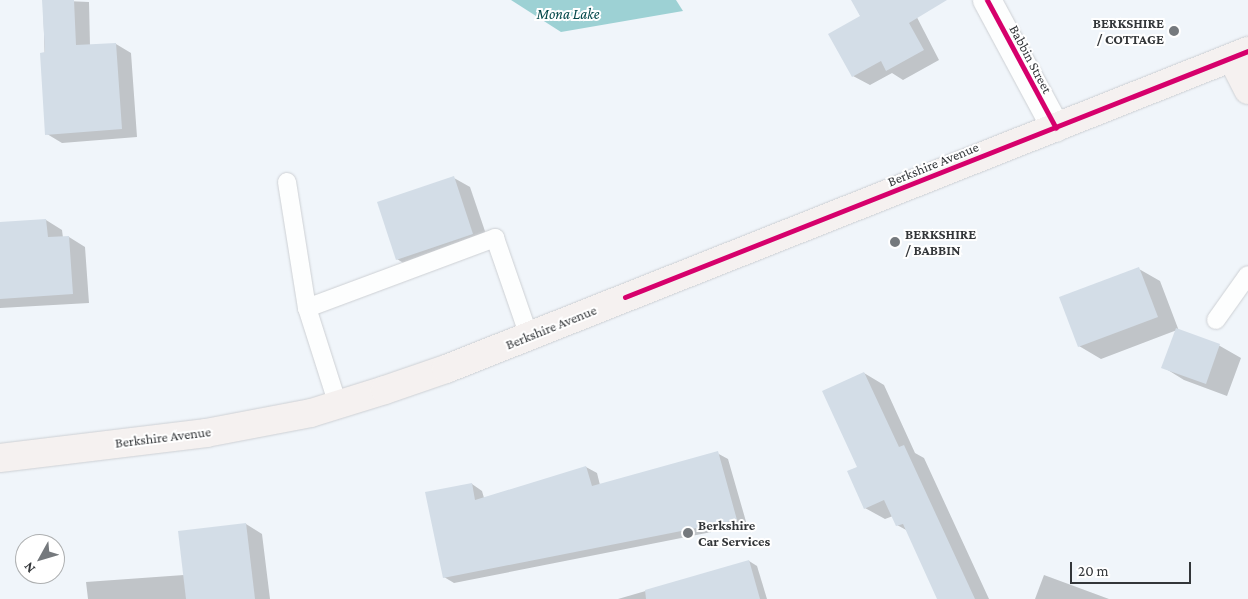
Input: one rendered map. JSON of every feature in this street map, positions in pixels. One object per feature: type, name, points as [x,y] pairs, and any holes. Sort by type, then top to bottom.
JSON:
[{"type":"main road","name":"Berkshire Avenue","points":[[0,458],[206,433],[338,405],[446,369],[1240,54]]},
{"type":"main road","points":[[1240,54],[1248,90]]},
{"type":"street","name":"Babbin Street","points":[[987,0],[1056,128]]},
{"type":"lane","points":[[287,182],[307,308],[338,405]]},
{"type":"lane","points":[[307,308],[495,238],[529,336]]},
{"type":"lane","points":[[1216,320],[1248,275]]},
{"type":"water","name":"Mona Lake","points":[[511,0],[676,0],[683,11],[561,32]]},
{"type":"building","points":[[42,0],[74,0],[76,45],[116,43],[122,129],[45,135],[40,53],[45,52]]},
{"type":"building","points":[[851,0],[947,0],[909,23],[924,50],[886,71],[881,61],[852,77],[828,34],[860,16]]},
{"type":"building","points":[[454,176],[473,234],[396,260],[377,202]]},
{"type":"building","points":[[46,219],[48,237],[69,236],[73,294],[0,299],[0,222]]},
{"type":"building","points":[[1139,267],[1158,317],[1078,347],[1059,297]]},
{"type":"building","points":[[1176,328],[1220,344],[1206,384],[1161,368]]},
{"type":"building","points":[[864,372],[899,447],[904,445],[975,599],[937,599],[903,524],[896,526],[884,500],[864,509],[847,471],[857,467],[822,391]]},
{"type":"building","points":[[718,451],[737,520],[443,578],[425,492],[472,483],[475,500],[586,466],[592,486]]},
{"type":"building","points":[[246,523],[255,599],[186,599],[178,531]]},
{"type":"building","points":[[749,560],[760,599],[646,599],[645,590]]},
{"type":"cycle path","points":[[987,0],[1056,128]]},
{"type":"cycle path","points":[[625,297],[1248,51]]},
{"type":"place","name":"BERKSHIRE / COTTAGE","points":[[1174,31]]},
{"type":"place","name":"BERKSHIRE / BABBIN","points":[[895,242]]},
{"type":"place","name":"Berkshire Car Services","points":[[688,533]]}]
